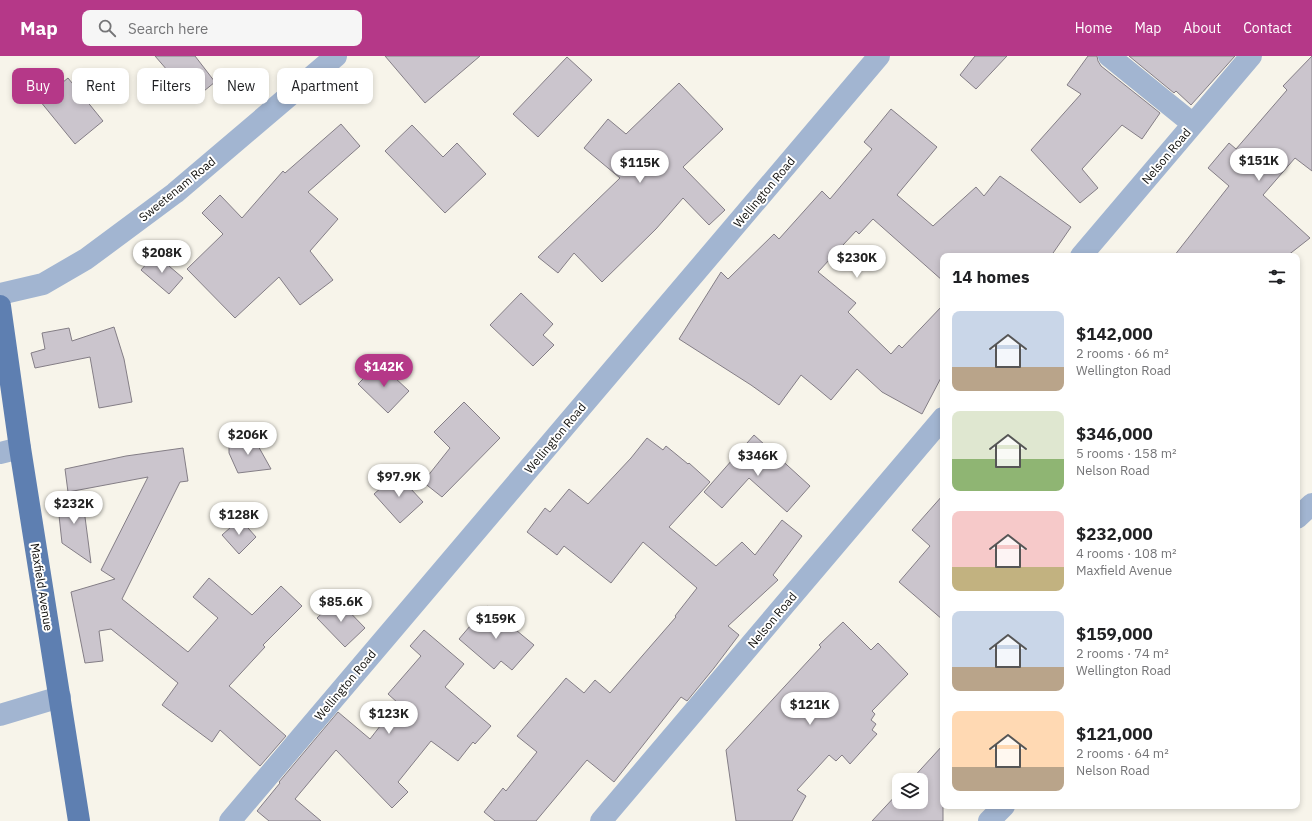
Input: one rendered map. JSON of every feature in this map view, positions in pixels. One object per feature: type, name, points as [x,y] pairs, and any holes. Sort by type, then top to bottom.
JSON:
[{"type":"main road","name":"Maxfield Avenue","points":[[0,306],[10,450],[60,697],[79,821]]},
{"type":"street","name":"Sweetenam Road","points":[[0,294],[43,284],[86,259],[175,193],[336,56]]},
{"type":"street","points":[[1109,56],[1193,124]]},
{"type":"street","name":"Nelson Road","points":[[1084,253],[1251,56]]},
{"type":"street","name":"Wellington Road","points":[[230,821],[877,57]]},
{"type":"street","name":"Nelson Road","points":[[601,821],[940,422]]},
{"type":"street","points":[[1300,515],[1312,504]]},
{"type":"street","points":[[0,715],[60,697]]},
{"type":"street","points":[[989,821],[1001,809]]},
{"type":"building","points":[[155,56],[195,56],[204,68],[165,68]]},
{"type":"building","points":[[385,56],[480,56],[425,103]]},
{"type":"building","points":[[975,56],[1007,56],[976,89],[960,75]]},
{"type":"building","points":[[1088,56],[1097,56],[1101,66],[1160,113],[1142,139],[1122,125],[1082,169],[1098,188],[1080,203],[1031,150],[1081,94],[1067,85]]},
{"type":"building","points":[[1129,56],[1235,56],[1191,105],[1176,91],[1174,93]]},
{"type":"building","points":[[1312,56],[1312,171],[1295,158],[1263,195],[1310,238],[1291,253],[1176,253],[1229,186],[1208,168],[1229,143],[1236,149],[1287,90],[1283,86]]},
{"type":"building","points":[[567,57],[592,80],[538,137],[513,114]]},
{"type":"building","points":[[205,69],[213,79],[213,84],[205,90]]},
{"type":"building","points":[[68,78],[72,83],[72,104],[89,104],[103,121],[75,144],[42,104],[64,104],[64,81]]},
{"type":"building","points":[[679,83],[723,129],[683,167],[725,210],[709,225],[683,198],[656,229],[602,282],[574,253],[558,273],[538,257],[620,178],[584,148],[608,119],[626,134]]},
{"type":"building","points":[[891,109],[937,147],[897,195],[933,226],[976,187],[984,196],[1000,176],[1071,227],[1053,253],[940,253],[940,278],[873,219],[859,234],[856,231],[818,272],[856,303],[848,312],[891,354],[899,345],[902,348],[940,308],[940,380],[922,414],[882,392],[857,369],[831,400],[801,375],[779,405],[751,385],[679,339],[721,272],[728,279],[774,234],[779,239],[822,191],[830,199],[872,149],[864,142]]},
{"type":"building","points":[[341,124],[360,146],[308,192],[338,219],[310,251],[333,280],[300,305],[279,277],[235,318],[187,269],[223,234],[202,213],[220,195],[242,218],[283,171],[285,173]]},
{"type":"building","points":[[412,125],[443,157],[457,143],[486,174],[445,213],[385,151]]},
{"type":"building","points":[[155,254],[183,278],[169,294],[141,270]]},
{"type":"building","points":[[521,293],[553,324],[543,335],[554,345],[533,366],[490,325]]},
{"type":"building","points":[[114,327],[124,359],[132,402],[99,408],[90,357],[35,368],[31,353],[45,349],[42,333],[69,328],[72,341]]},
{"type":"building","points":[[379,363],[409,391],[388,413],[358,384]]},
{"type":"building","points":[[464,402],[500,438],[442,497],[423,482],[450,448],[434,432]]},
{"type":"building","points":[[252,435],[271,469],[238,473],[229,453],[229,444]]},
{"type":"building","points":[[754,435],[810,486],[787,512],[749,478],[722,508],[704,492]]},
{"type":"building","points":[[647,438],[663,450],[666,446],[688,464],[689,463],[710,482],[669,527],[716,566],[742,542],[755,555],[782,520],[802,536],[773,575],[778,580],[728,626],[739,635],[714,668],[687,701],[681,697],[614,782],[587,760],[536,821],[495,821],[484,812],[503,788],[506,791],[537,752],[517,736],[566,678],[584,693],[595,680],[610,693],[676,617],[675,616],[697,588],[643,542],[611,583],[564,546],[557,555],[527,532],[545,508],[550,512],[569,489],[588,504],[631,458]]},
{"type":"building","points":[[183,448],[188,481],[180,482],[122,599],[188,652],[218,618],[193,597],[209,578],[252,615],[281,586],[302,606],[263,645],[265,647],[229,686],[286,736],[260,766],[220,730],[212,742],[162,705],[178,683],[111,629],[99,631],[103,661],[85,663],[71,592],[115,579],[101,570],[148,477],[68,492],[65,469],[126,456]]},
{"type":"building","points":[[397,474],[423,502],[400,523],[374,494]]},
{"type":"building","points":[[82,494],[91,563],[62,543],[57,497]]},
{"type":"building","points":[[940,498],[940,617],[899,582],[930,546],[912,530]]},
{"type":"building","points":[[240,519],[256,537],[239,554],[222,535]]},
{"type":"building","points":[[337,599],[365,628],[345,647],[317,618]]},
{"type":"building","points":[[487,606],[534,645],[512,670],[501,661],[494,669],[459,639]]},
{"type":"building","points":[[843,622],[871,650],[878,643],[908,674],[872,711],[875,714],[871,720],[876,724],[872,730],[877,734],[850,764],[842,755],[836,761],[829,755],[797,790],[806,796],[792,821],[736,821],[726,750],[821,647],[819,645]]},
{"type":"building","points":[[424,630],[464,664],[445,687],[491,726],[475,744],[473,742],[458,761],[431,741],[398,782],[408,792],[392,808],[336,750],[295,799],[321,821],[269,821],[257,811],[280,783],[279,782],[338,712],[370,739],[398,703],[388,694],[421,656],[410,646]]},
{"type":"building","points":[[940,748],[940,809],[943,809],[943,821],[872,821],[892,800],[892,809],[928,809],[928,773],[917,773]]}]
